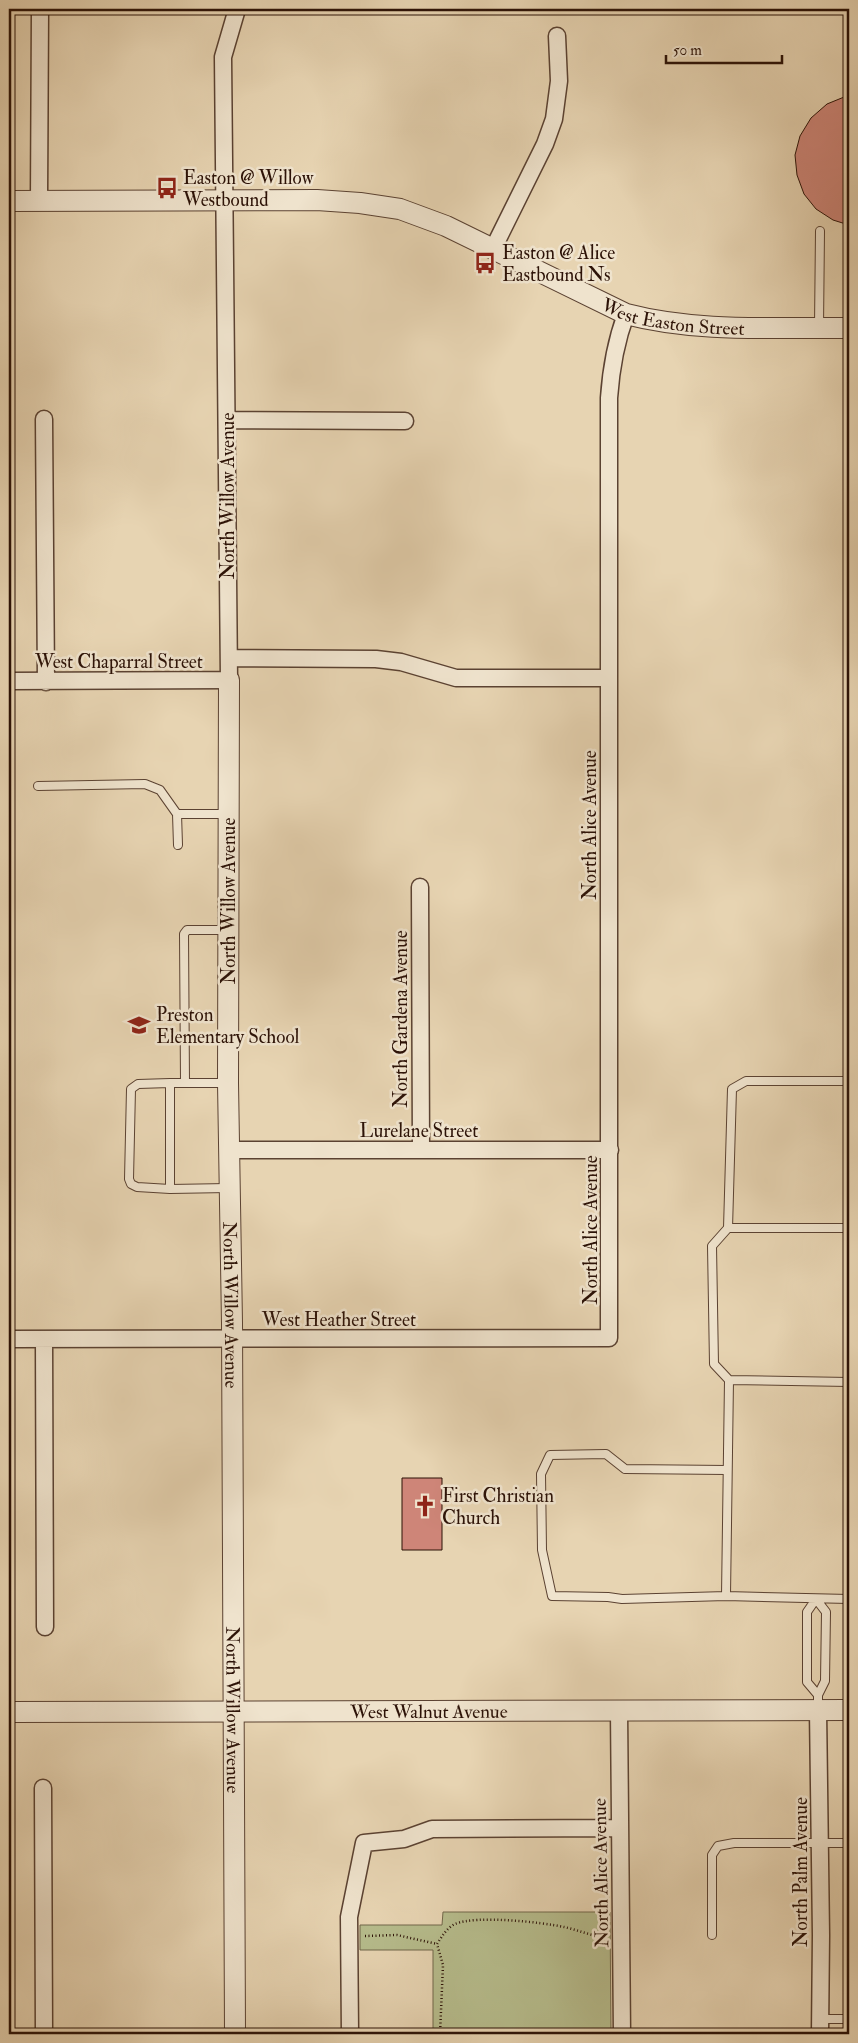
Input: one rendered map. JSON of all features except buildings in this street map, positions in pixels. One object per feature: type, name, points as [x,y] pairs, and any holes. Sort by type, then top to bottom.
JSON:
[{"type":"street","points":[[39,200],[40,9]]},
{"type":"street","name":"North Willow Avenue","points":[[235,2034],[232,1340],[228,1083],[229,658],[223,201],[224,57],[236,9]]},
{"type":"street","points":[[493,249],[545,144],[554,119],[559,81],[557,36]]},
{"type":"street","name":"West Easton Street","points":[[9,201],[317,200],[400,209],[438,223],[626,314],[666,323],[686,325],[849,328]]},
{"type":"street","name":"North Alice Avenue","points":[[610,1338],[609,398],[611,370],[626,314]]},
{"type":"street","points":[[44,419],[46,682]]},
{"type":"street","points":[[227,420],[405,421]]},
{"type":"street","name":"West Chaparral Street","points":[[229,658],[376,659],[401,662],[456,678],[609,678]]},
{"type":"street","name":"West Chaparral Street","points":[[9,681],[229,680]]},
{"type":"street","name":"North Gardena Avenue","points":[[420,887],[420,1150]]},
{"type":"street","name":"Lurelane Street","points":[[229,1150],[610,1150]]},
{"type":"street","name":"West Heather Street","points":[[9,1339],[610,1338]]},
{"type":"street","points":[[44,1339],[45,1627]]},
{"type":"street","name":"West Walnut Avenue","points":[[9,1712],[619,1710],[818,1702],[849,1710]]},
{"type":"street","name":"North Palm Avenue","points":[[818,1702],[820,2027]]},
{"type":"street","name":"North Alice Avenue","points":[[619,1710],[622,2034]]},
{"type":"street","points":[[43,1788],[44,2034]]},
{"type":"street","points":[[350,2034],[349,1917],[364,1843],[404,1839],[432,1829],[620,1828]]},
{"type":"lane","points":[[819,327],[820,231]]},
{"type":"lane","points":[[38,786],[145,784],[160,790],[177,814],[178,845]]},
{"type":"lane","points":[[177,814],[228,814]]},
{"type":"lane","points":[[185,1083],[184,938],[187,930],[228,930]]},
{"type":"lane","points":[[726,1596],[728,1380],[714,1364],[712,1246],[728,1228],[732,1089],[746,1081],[849,1081]]},
{"type":"lane","points":[[170,1083],[170,1189]]},
{"type":"lane","points":[[228,1083],[138,1084],[131,1089],[129,1179],[131,1184],[137,1187],[170,1189],[229,1188]]},
{"type":"lane","points":[[728,1228],[849,1228]]},
{"type":"lane","points":[[728,1380],[849,1382]]},
{"type":"lane","points":[[728,1470],[625,1469],[606,1454],[550,1455],[541,1474],[542,1550],[552,1596],[608,1596],[622,1599],[726,1596],[849,1599]]},
{"type":"lane","points":[[816,1599],[826,1612],[825,1681],[818,1702]]},
{"type":"lane","points":[[816,1599],[807,1612],[806,1682],[818,1702]]},
{"type":"lane","points":[[712,1935],[712,1855],[718,1846],[734,1843],[849,1843]]},
{"type":"lane","points":[[820,2027],[849,2019]]},
{"type":"path","points":[[440,2034],[439,2009],[443,1973],[437,1944],[450,1927],[457,1923],[472,1921],[526,1921],[552,1924],[582,1931],[594,1936],[621,1937]]},
{"type":"path","points":[[349,1939],[372,1935],[397,1935],[437,1944]]},
{"type":"green space","points":[[443,1912],[610,1912],[611,2034],[433,2034],[433,1950],[360,1950],[360,1925],[442,1925]]},
{"type":"place","name":"Easton @ Willow Westbound","points":[[167,188]]},
{"type":"place","name":"Easton @ Alice Eastbound Ns","points":[[485,263]]},
{"type":"place","name":"Preston Elementary School","points":[[139,1025]]},
{"type":"place","name":"First Christian Church","points":[[425,1506]]}]
